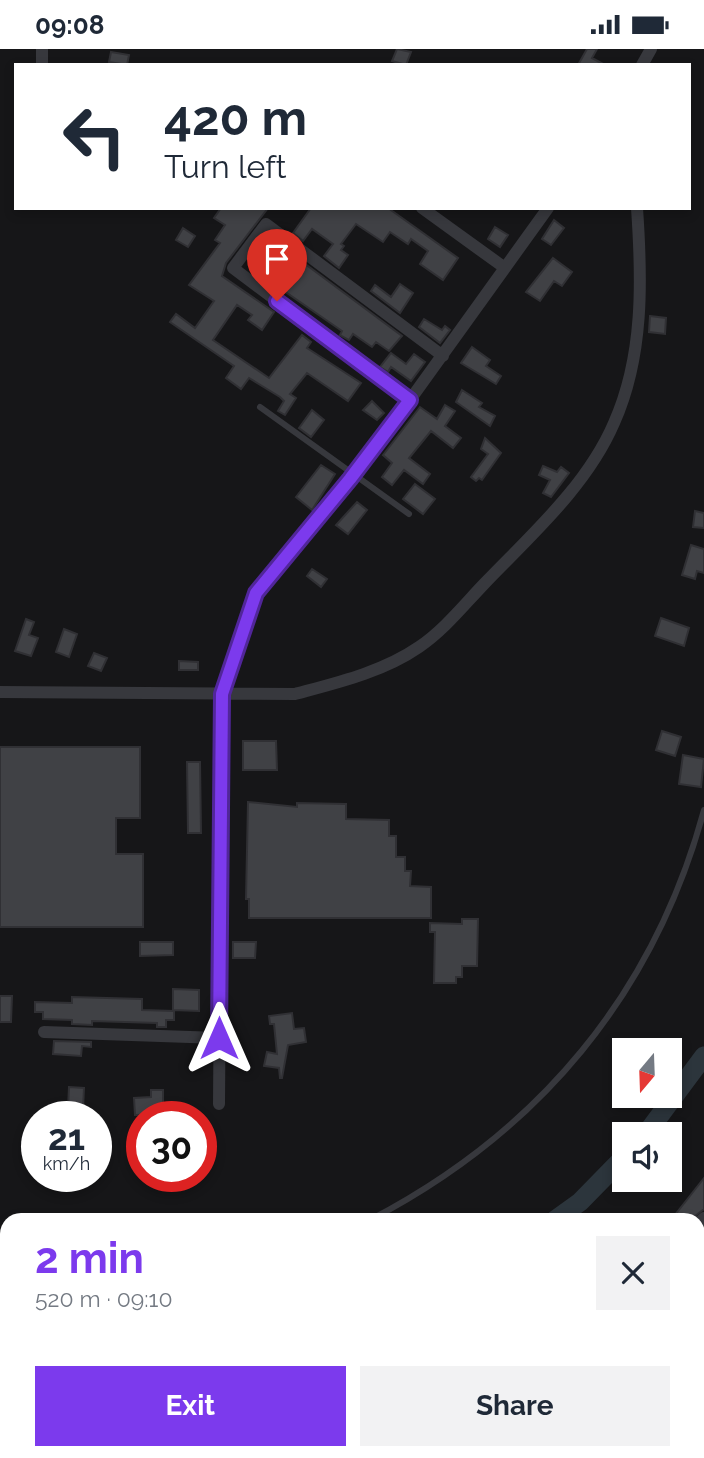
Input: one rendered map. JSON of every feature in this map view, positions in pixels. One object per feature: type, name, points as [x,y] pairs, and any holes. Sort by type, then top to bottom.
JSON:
[{"type":"street","points":[[425,210],[505,268]]},
{"type":"street","points":[[219,1104],[222,694],[256,593],[354,474],[443,356],[547,210]]},
{"type":"street","points":[[0,692],[295,694],[339,683],[417,649],[454,616],[566,496],[596,457],[614,424],[628,380],[639,319],[642,274],[637,210]]},
{"type":"street","points":[[410,400],[233,268],[266,224],[443,356]]},
{"type":"street","points":[[44,1032],[219,1038]]},
{"type":"lane","points":[[260,407],[409,514]]},
{"type":"lane","points":[[382,1213],[418,1193],[493,1140],[537,1102],[592,1041],[623,997],[662,925],[704,810]]},
{"type":"building","points":[[397,49],[411,52],[407,63],[392,61]]},
{"type":"building","points":[[587,49],[597,49],[592,58],[601,63],[579,63]]},
{"type":"building","points":[[111,52],[129,55],[127,63],[109,62]]},
{"type":"building","points":[[220,210],[266,210],[226,263],[222,276],[274,312],[262,330],[248,320],[252,315],[237,305],[213,340],[269,378],[302,335],[311,342],[307,348],[361,383],[348,401],[307,373],[290,394],[296,398],[285,415],[278,411],[284,401],[280,397],[249,378],[241,389],[226,378],[234,366],[170,322],[176,314],[195,328],[214,301],[189,285],[220,243],[215,240],[225,225],[214,218]]},
{"type":"building","points":[[310,210],[391,210],[458,258],[443,280],[420,264],[428,251],[411,239],[408,244],[390,232],[383,242],[356,224],[341,244],[344,246],[341,250],[348,255],[339,268],[324,256],[333,244],[312,229],[303,241],[293,233]]},
{"type":"building","points":[[554,220],[564,228],[551,245],[542,239]]},
{"type":"building","points":[[495,227],[508,235],[500,247],[488,239]]},
{"type":"building","points":[[183,228],[195,236],[188,247],[176,240]]},
{"type":"building","points":[[266,239],[281,246],[402,336],[389,351],[376,342],[372,347],[353,334],[349,340],[340,335],[342,331],[261,275],[263,273],[249,261]]},
{"type":"building","points":[[553,258],[572,272],[562,286],[554,281],[540,301],[526,292]]},
{"type":"building","points":[[400,284],[413,293],[400,313],[371,291],[375,285],[391,297]]},
{"type":"building","points":[[650,316],[666,318],[665,334],[649,332]]},
{"type":"building","points":[[424,319],[442,330],[445,326],[450,330],[440,343],[419,327]]},
{"type":"building","points":[[472,347],[490,360],[486,366],[501,376],[496,384],[461,363]]},
{"type":"building","points":[[391,353],[406,364],[414,354],[425,362],[411,381],[391,367],[388,372],[380,367]]},
{"type":"building","points":[[462,390],[482,403],[479,407],[495,416],[490,426],[456,402]]},
{"type":"building","points":[[372,401],[384,413],[377,420],[363,410]]},
{"type":"building","points":[[445,405],[455,411],[445,426],[461,438],[453,448],[431,431],[409,458],[430,474],[423,484],[404,470],[392,485],[382,477],[392,463],[383,455],[420,407],[437,419]]},
{"type":"building","points":[[312,410],[324,420],[311,437],[299,428]]},
{"type":"building","points":[[485,438],[501,453],[482,480],[479,478],[476,481],[471,477],[488,454],[481,449]]},
{"type":"building","points":[[321,465],[335,474],[312,510],[296,497]]},
{"type":"building","points":[[543,466],[557,472],[561,467],[569,473],[551,497],[543,493],[550,480],[539,475]]},
{"type":"building","points":[[415,484],[435,499],[423,514],[403,499]]},
{"type":"building","points":[[357,502],[367,510],[348,534],[336,525]]},
{"type":"building","points":[[695,511],[704,513],[704,528],[693,527]]},
{"type":"building","points":[[691,545],[704,549],[704,573],[697,571],[695,579],[682,575]]},
{"type":"building","points":[[312,569],[327,579],[321,587],[307,576]]},
{"type":"building","points":[[661,618],[689,628],[684,646],[655,636]]},
{"type":"building","points":[[26,619],[34,622],[29,635],[38,638],[31,656],[15,651]]},
{"type":"building","points":[[64,629],[77,634],[69,657],[56,652]]},
{"type":"building","points":[[94,653],[107,658],[101,671],[88,666]]},
{"type":"building","points":[[179,661],[198,662],[198,670],[179,670]]},
{"type":"building","points":[[662,731],[681,737],[675,756],[656,750]]},
{"type":"building","points":[[243,741],[276,741],[277,770],[243,770]]},
{"type":"building","points":[[0,747],[140,747],[140,818],[116,818],[116,854],[143,854],[143,927],[0,927]]},
{"type":"building","points":[[683,755],[704,759],[701,787],[679,784]]},
{"type":"building","points":[[187,762],[200,762],[201,833],[188,833]]},
{"type":"building","points":[[248,802],[297,807],[297,803],[346,804],[346,819],[389,820],[389,836],[396,836],[396,857],[405,857],[405,871],[411,871],[410,886],[431,887],[431,918],[249,918],[249,899],[246,899]]},
{"type":"building","points":[[462,919],[478,919],[477,966],[462,966],[462,977],[456,977],[456,983],[434,983],[435,932],[430,932],[430,923],[462,924]]},
{"type":"building","points":[[140,942],[173,942],[173,955],[140,956]]},
{"type":"building","points":[[233,942],[256,942],[255,958],[233,958]]},
{"type":"building","points":[[173,989],[199,990],[199,1011],[173,1010]]},
{"type":"building","points":[[0,996],[12,996],[11,1022],[0,1022]]},
{"type":"building","points":[[72,997],[142,999],[142,1010],[174,1011],[174,1020],[166,1020],[166,1027],[157,1027],[157,1023],[92,1021],[92,1025],[72,1024],[72,1020],[43,1019],[43,1012],[35,1012],[35,1002],[72,1003]]},
{"type":"building","points":[[292,1013],[294,1029],[304,1028],[306,1042],[288,1045],[280,1078],[279,1068],[264,1066],[267,1052],[277,1054],[274,1024],[270,1024],[269,1016]]},
{"type":"building","points":[[54,1041],[91,1042],[91,1047],[82,1046],[81,1056],[53,1054]]},
{"type":"building","points":[[69,1087],[84,1088],[83,1101],[68,1101]]},
{"type":"building","points":[[151,1090],[163,1090],[163,1101],[134,1101],[134,1098],[151,1097]]},
{"type":"building","points":[[704,1178],[704,1209],[699,1213],[676,1213]]},
{"type":"waterway","points":[[655,1122],[704,1056]]},
{"type":"waterway","points":[[565,1213],[580,1202],[612,1169]]},
{"type":"route","points":[[219,1038],[222,694],[256,593],[350,479],[410,400],[277,301]]}]
